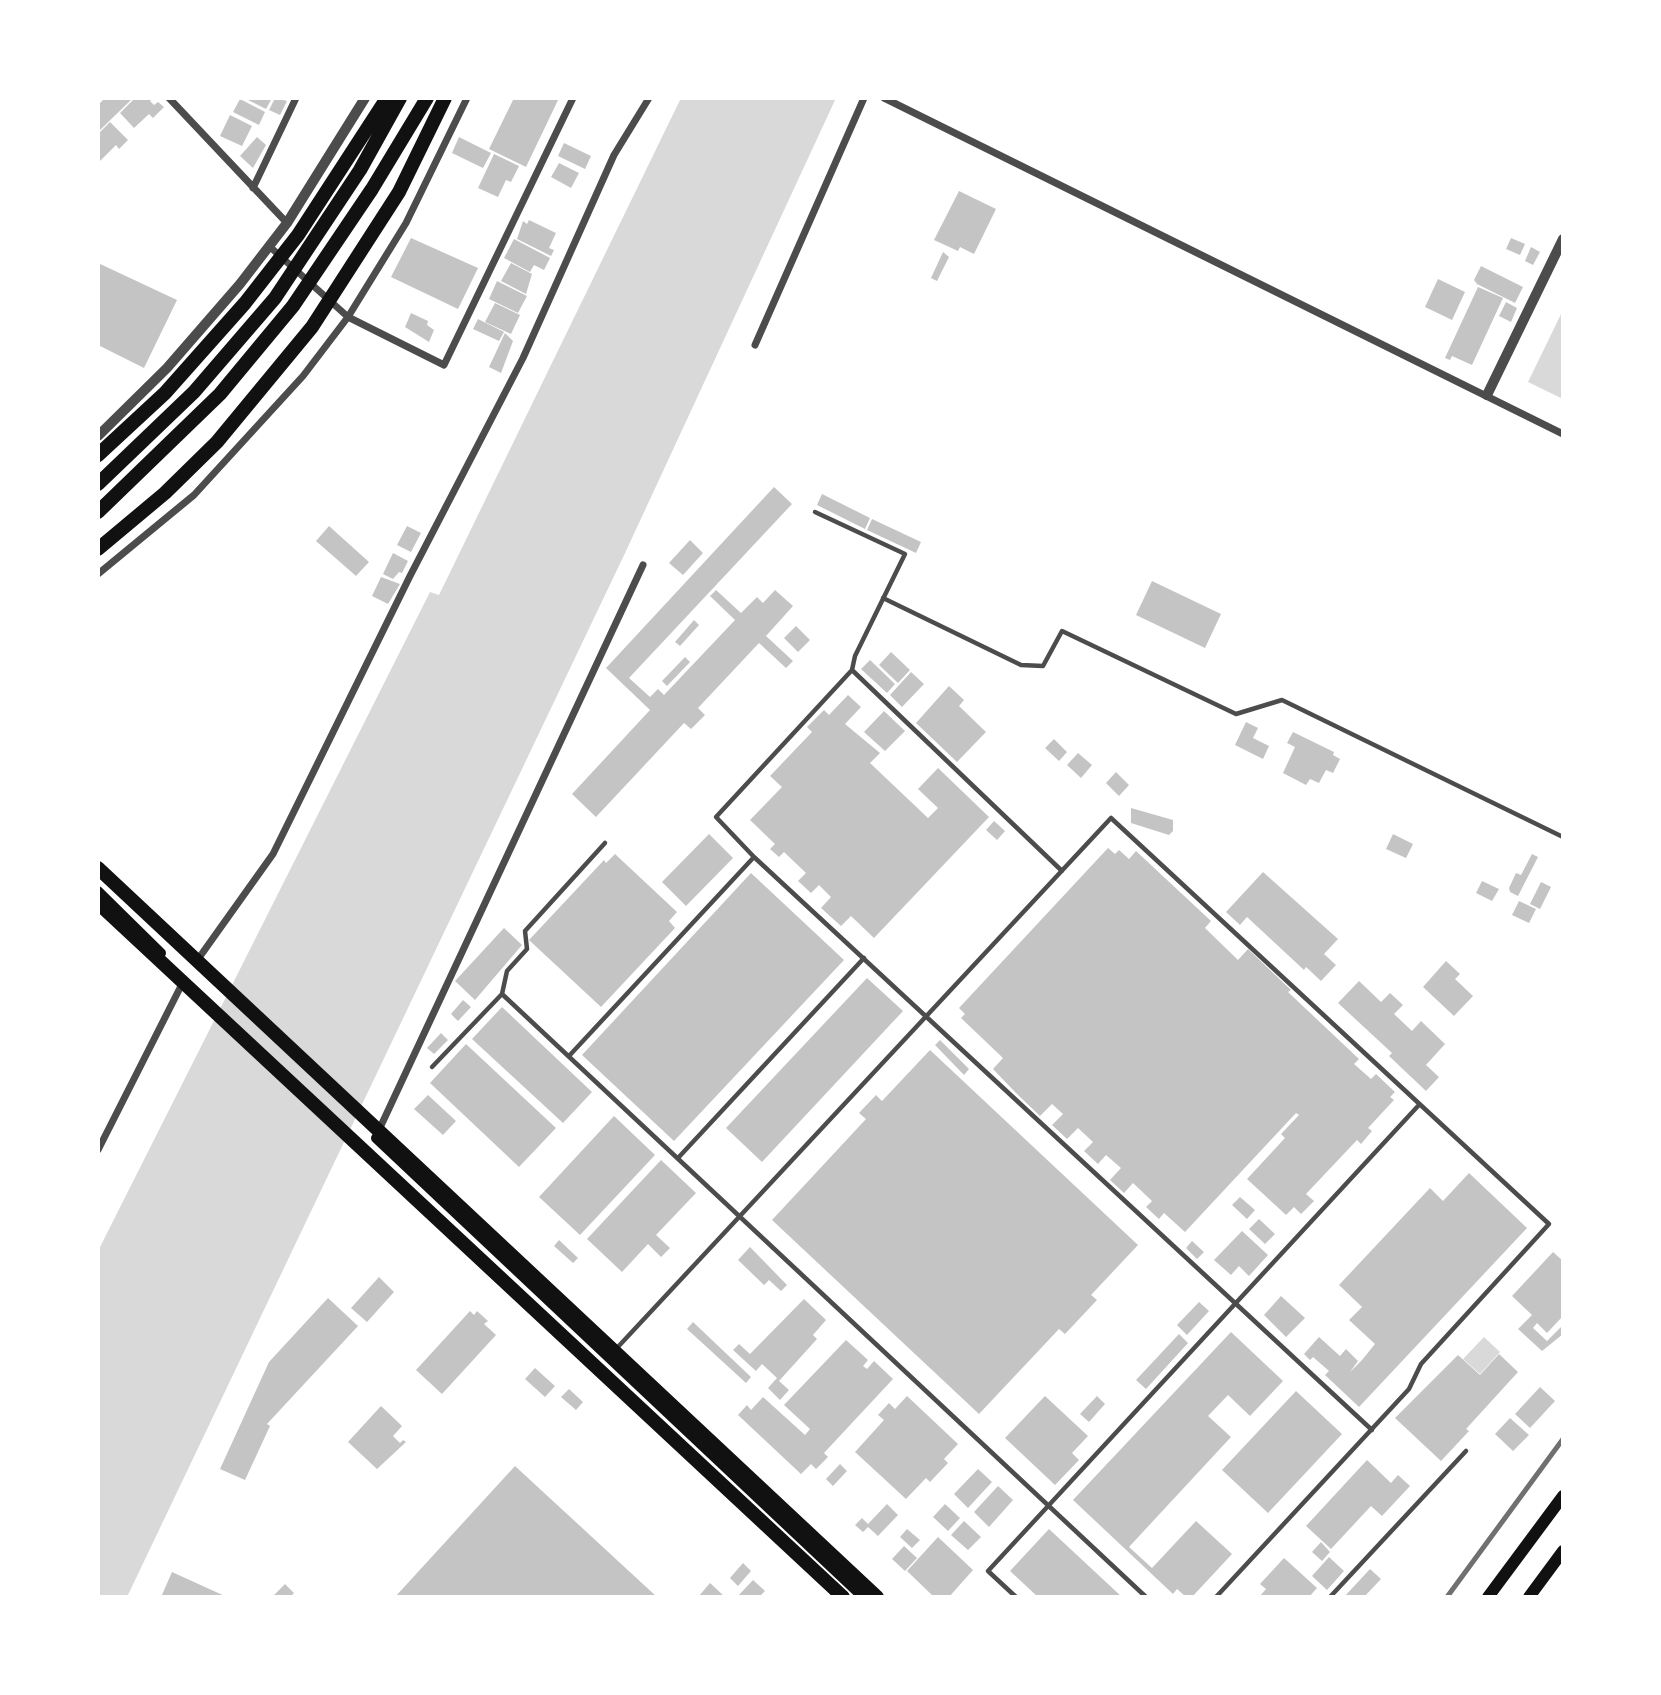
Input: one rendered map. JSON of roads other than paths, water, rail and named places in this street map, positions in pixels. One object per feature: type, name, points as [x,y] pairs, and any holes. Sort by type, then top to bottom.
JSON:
[{"type":"highway","points":[[98,455],[165,394],[245,303],[298,236],[387,98]]},
{"type":"highway","points":[[98,484],[194,392],[275,298],[360,170],[400,98]]},
{"type":"highway","points":[[98,512],[163,453],[220,394],[293,306],[372,189],[427,98]]},
{"type":"highway","points":[[98,549],[165,493],[217,442],[313,327],[399,192],[445,98]]},
{"type":"highway","points":[[98,868],[877,1597]]},
{"type":"highway","points":[[98,903],[842,1597]]},
{"type":"main road","points":[[98,874],[863,1597]]},
{"type":"main road","points":[[98,891],[842,1597]]},
{"type":"main road","points":[[1488,1597],[1563,1496]]},
{"type":"main road","points":[[1529,1597],[1563,1551]]},
{"type":"street","points":[[169,98],[287,223]]},
{"type":"street","points":[[253,188],[296,98]]},
{"type":"street","points":[[98,436],[176,358],[269,246],[287,223],[365,98]]},
{"type":"street","points":[[98,574],[194,495],[303,376],[348,317],[406,222],[467,98]]},
{"type":"street","points":[[269,246],[348,317],[444,365],[573,98]]},
{"type":"street","points":[[193,965],[273,854],[410,576],[523,358],[614,155],[649,98]]},
{"type":"street","points":[[755,345],[864,98]]},
{"type":"street","points":[[884,98],[1488,394],[1563,434]]},
{"type":"street","points":[[1488,394],[1563,239]]},
{"type":"street","points":[[372,1133],[643,565]]},
{"type":"street","points":[[98,1150],[186,977]]},
{"type":"lane","points":[[815,512],[905,554],[855,656],[852,670],[716,817],[754,856],[1372,1430]]},
{"type":"lane","points":[[883,598],[1021,665],[1043,666],[1062,631],[1236,715],[1282,700],[1563,837]]},
{"type":"lane","points":[[852,670],[1062,871]]},
{"type":"lane","points":[[608,1357],[1111,818],[1418,1106],[1549,1224],[1421,1364],[1409,1389],[1216,1597]]},
{"type":"lane","points":[[432,1066],[502,994],[507,971],[527,949],[525,931],[605,843]]},
{"type":"lane","points":[[569,1056],[754,856]]},
{"type":"lane","points":[[678,1158],[864,958]]},
{"type":"lane","points":[[502,994],[1146,1597]]},
{"type":"lane","points":[[1016,1597],[988,1571],[1418,1106]]},
{"type":"lane","points":[[1330,1597],[1466,1451]]},
{"type":"railway","points":[[1447,1597],[1563,1439]]}]
